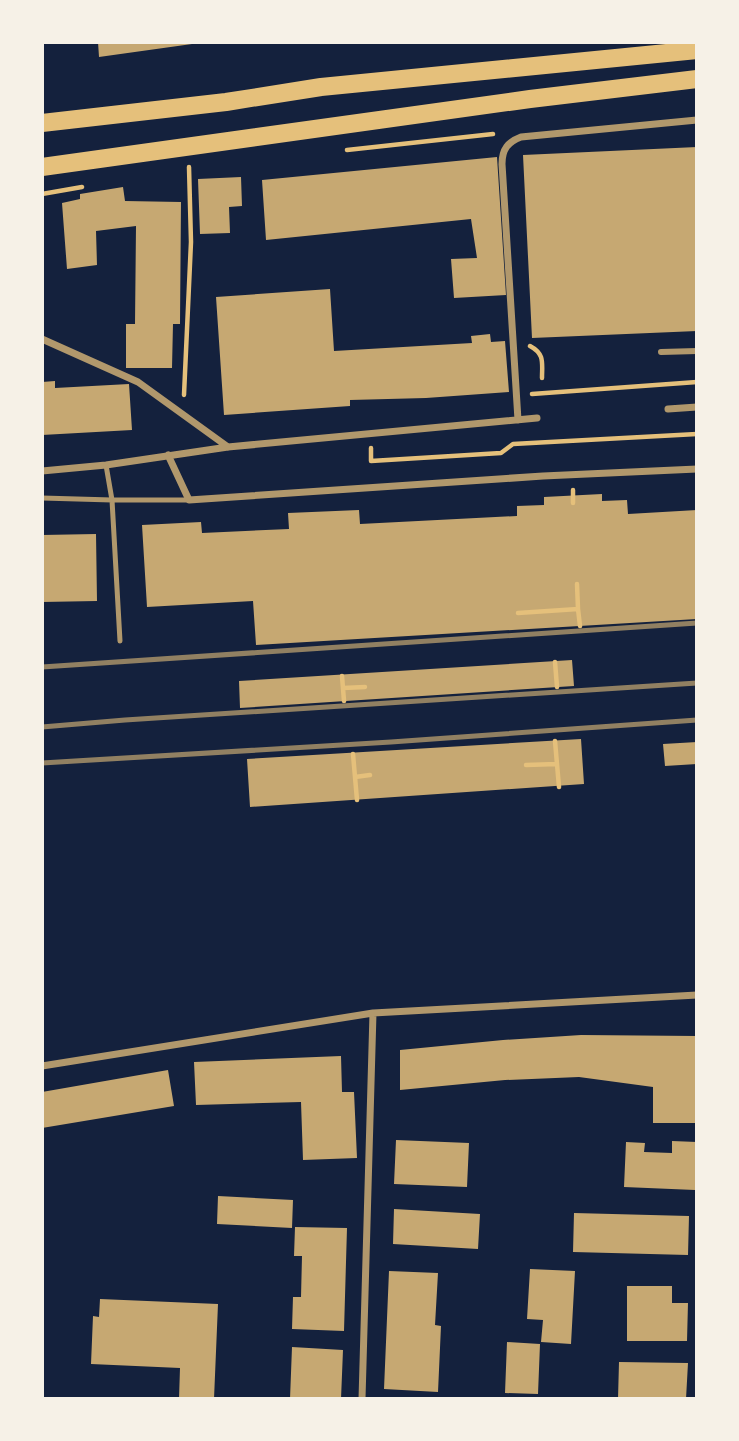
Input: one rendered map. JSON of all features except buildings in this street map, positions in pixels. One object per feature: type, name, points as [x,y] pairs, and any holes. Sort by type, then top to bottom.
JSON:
[{"type":"main road","points":[[42,123],[321,88],[690,51]]},
{"type":"main road","points":[[42,167],[530,99],[691,80]]},
{"type":"street","points":[[519,419],[502,164],[504,149],[521,137],[531,135],[697,120]]},
{"type":"street","points":[[42,339],[138,382],[228,447]]},
{"type":"street","points":[[661,352],[697,351]]},
{"type":"street","points":[[668,409],[697,407]]},
{"type":"street","points":[[42,471],[106,465],[228,447],[537,418]]},
{"type":"street","points":[[168,455],[189,500],[543,476],[697,469]]},
{"type":"street","points":[[42,1066],[373,1013],[697,995]]},
{"type":"street","points":[[362,1399],[373,1013]]},
{"type":"lane","points":[[106,465],[112,500],[120,640]]},
{"type":"lane","points":[[42,498],[189,500]]},
{"type":"path","points":[[492,126],[492,134]]},
{"type":"path","points":[[184,397],[191,242],[190,167]]},
{"type":"path","points":[[532,347],[542,359],[542,378]]},
{"type":"path","points":[[517,396],[697,382]]},
{"type":"path","points":[[370,433],[372,461],[501,453],[513,444],[697,434]]},
{"type":"path","points":[[577,584],[580,626]]},
{"type":"path","points":[[518,613],[578,609]]},
{"type":"path","points":[[555,662],[557,687]]},
{"type":"path","points":[[342,676],[344,701]]},
{"type":"path","points":[[342,688],[365,687]]},
{"type":"path","points":[[555,741],[559,787]]},
{"type":"path","points":[[353,754],[357,800]]},
{"type":"path","points":[[526,765],[557,764]]},
{"type":"path","points":[[355,777],[370,775]]},
{"type":"railway","points":[[42,667],[697,623]]},
{"type":"railway","points":[[42,727],[697,683]]},
{"type":"railway","points":[[42,763],[697,720]]}]
